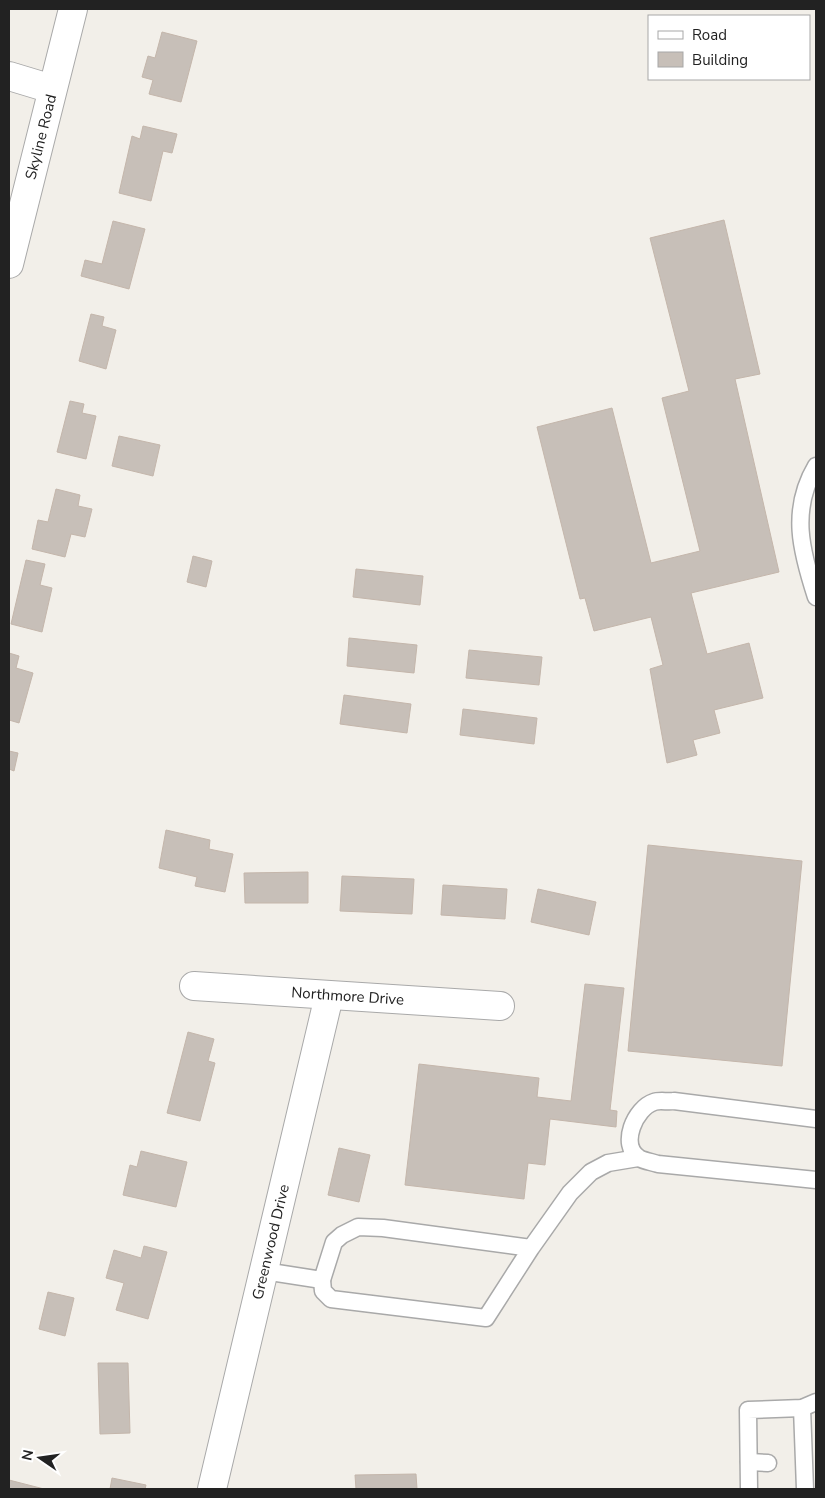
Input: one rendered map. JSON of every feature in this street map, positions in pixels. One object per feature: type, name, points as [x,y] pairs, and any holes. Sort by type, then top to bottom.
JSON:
[{"type":"street","name":"Skyline Road","points":[[9,264],[73,9]]},
{"type":"street","points":[[9,76],[52,89]]},
{"type":"street","name":"Northmore Drive","points":[[194,986],[500,1006]]},
{"type":"street","name":"Greenwood Drive","points":[[212,1489],[329,996]]},
{"type":"lane","points":[[816,466],[807,481],[799,511],[803,558],[816,597]]},
{"type":"lane","points":[[638,1158],[632,1149],[630,1139],[634,1121],[642,1109],[654,1102],[674,1101],[816,1119]]},
{"type":"lane","points":[[531,1248],[383,1228],[358,1227],[342,1235],[334,1242],[322,1280],[323,1291],[331,1299],[486,1318],[531,1248],[570,1193],[591,1172],[608,1163],[638,1158],[658,1164],[816,1180]]},
{"type":"lane","points":[[264,1271],[322,1280]]},
{"type":"lane","points":[[749,1489],[748,1410],[809,1405],[799,1463],[805,1489]]},
{"type":"lane","points":[[748,1462],[768,1462]]},
{"type":"building","points":[[162,32],[197,41],[181,102],[149,94],[153,80],[142,77],[148,56],[155,58]]},
{"type":"building","points":[[143,126],[177,134],[172,153],[163,151],[151,201],[119,193],[132,136],[140,139]]},
{"type":"building","points":[[724,220],[760,374],[735,379],[779,572],[691,593],[707,654],[749,643],[763,698],[714,710],[720,733],[693,740],[697,755],[667,763],[650,669],[663,665],[651,617],[594,631],[585,598],[580,599],[537,427],[612,408],[651,563],[700,551],[662,398],[689,391],[650,238]]},
{"type":"building","points":[[113,221],[145,229],[129,289],[81,276],[85,260],[102,264]]},
{"type":"building","points":[[91,314],[104,317],[102,326],[116,330],[106,369],[79,361]]},
{"type":"building","points":[[70,401],[84,404],[82,413],[96,416],[86,459],[57,452]]},
{"type":"building","points":[[119,436],[160,445],[153,476],[112,466]]},
{"type":"building","points":[[56,489],[80,495],[78,506],[92,509],[85,537],[71,534],[65,557],[32,549],[38,520],[48,522]]},
{"type":"building","points":[[193,556],[212,561],[206,587],[187,582]]},
{"type":"building","points":[[26,560],[45,564],[40,585],[52,588],[42,632],[11,624]]},
{"type":"building","points":[[356,569],[423,576],[420,605],[353,597]]},
{"type":"building","points":[[349,638],[417,645],[414,673],[347,666]]},
{"type":"building","points":[[469,650],[542,657],[539,685],[466,678]]},
{"type":"building","points":[[9,653],[19,656],[16,668],[33,673],[19,723],[9,720]]},
{"type":"building","points":[[344,695],[411,704],[407,733],[340,724]]},
{"type":"building","points":[[463,709],[537,718],[534,744],[460,735]]},
{"type":"building","points":[[9,751],[18,753],[14,771],[9,769]]},
{"type":"building","points":[[166,830],[210,840],[209,849],[233,854],[225,892],[195,886],[197,877],[159,868]]},
{"type":"building","points":[[648,845],[802,861],[782,1066],[628,1051]]},
{"type":"building","points":[[308,872],[308,903],[245,903],[244,873]]},
{"type":"building","points":[[342,876],[414,879],[412,914],[340,911]]},
{"type":"building","points":[[443,885],[507,889],[505,919],[441,915]]},
{"type":"building","points":[[538,889],[596,902],[589,935],[531,922]]},
{"type":"building","points":[[585,984],[624,988],[610,1110],[617,1111],[616,1127],[550,1119],[545,1165],[528,1163],[524,1199],[405,1185],[419,1064],[539,1078],[537,1097],[571,1101]]},
{"type":"building","points":[[188,1032],[214,1039],[208,1061],[215,1063],[200,1121],[167,1113]]},
{"type":"building","points":[[339,1148],[370,1155],[359,1202],[328,1195]]},
{"type":"building","points":[[141,1151],[187,1162],[176,1207],[123,1195],[130,1165],[137,1167]]},
{"type":"building","points":[[144,1246],[167,1252],[148,1319],[116,1310],[124,1283],[106,1278],[114,1250],[141,1258]]},
{"type":"building","points":[[48,1292],[74,1298],[65,1336],[39,1329]]},
{"type":"building","points":[[98,1363],[128,1363],[130,1433],[100,1434]]},
{"type":"building","points":[[416,1474],[417,1489],[356,1489],[355,1475]]},
{"type":"building","points":[[112,1478],[146,1485],[145,1489],[110,1489]]},
{"type":"building","points":[[9,1480],[44,1489],[9,1489]]}]
